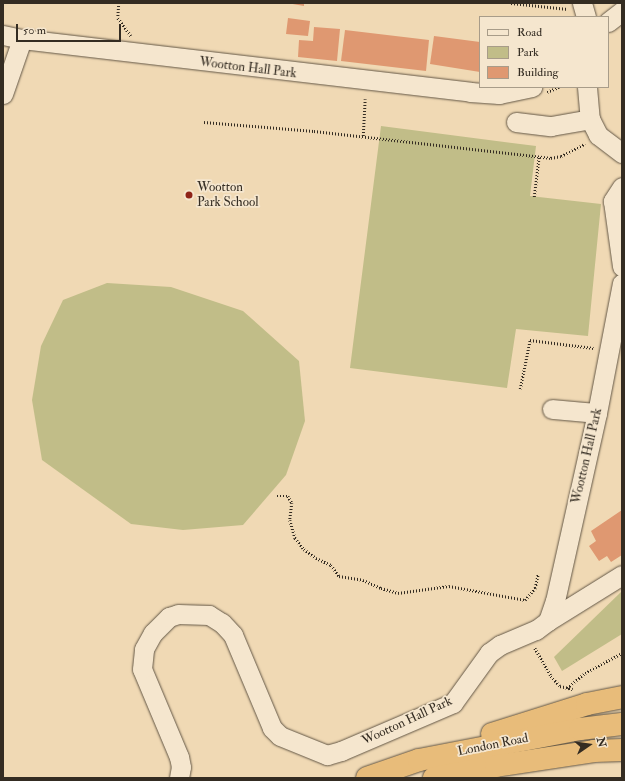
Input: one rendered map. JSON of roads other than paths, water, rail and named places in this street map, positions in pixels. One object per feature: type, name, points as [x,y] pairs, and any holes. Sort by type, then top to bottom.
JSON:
[{"type":"highway","points":[[419,760],[526,723],[587,704],[622,697]]},
{"type":"highway","name":"London Road","points":[[367,778],[419,760],[580,729],[622,724]]},
{"type":"highway","name":"London Road","points":[[434,778],[496,766],[594,751],[622,750]]},
{"type":"street","points":[[609,21],[622,11]]},
{"type":"street","name":"Wootton Hall Park","points":[[3,35],[22,39],[413,92],[499,94],[527,88]]},
{"type":"street","points":[[3,94],[22,39]]},
{"type":"street","points":[[587,88],[590,119],[598,135],[622,153]]},
{"type":"street","points":[[516,122],[551,126],[590,119]]},
{"type":"street","points":[[622,188],[613,200],[622,266]]},
{"type":"street","name":"Wootton Hall Park","points":[[179,778],[182,767],[179,757],[142,669],[144,649],[153,633],[169,617],[178,614],[209,615],[222,623],[233,635],[272,728],[280,736],[327,755],[341,751],[452,702],[488,653],[500,645],[527,633],[548,621],[555,600],[598,413],[622,284]]},
{"type":"street","points":[[552,409],[598,413]]},
{"type":"street","points":[[548,621],[622,575]]},
{"type":"place","name":"Wootton Park School","points":[[189,195]]}]
